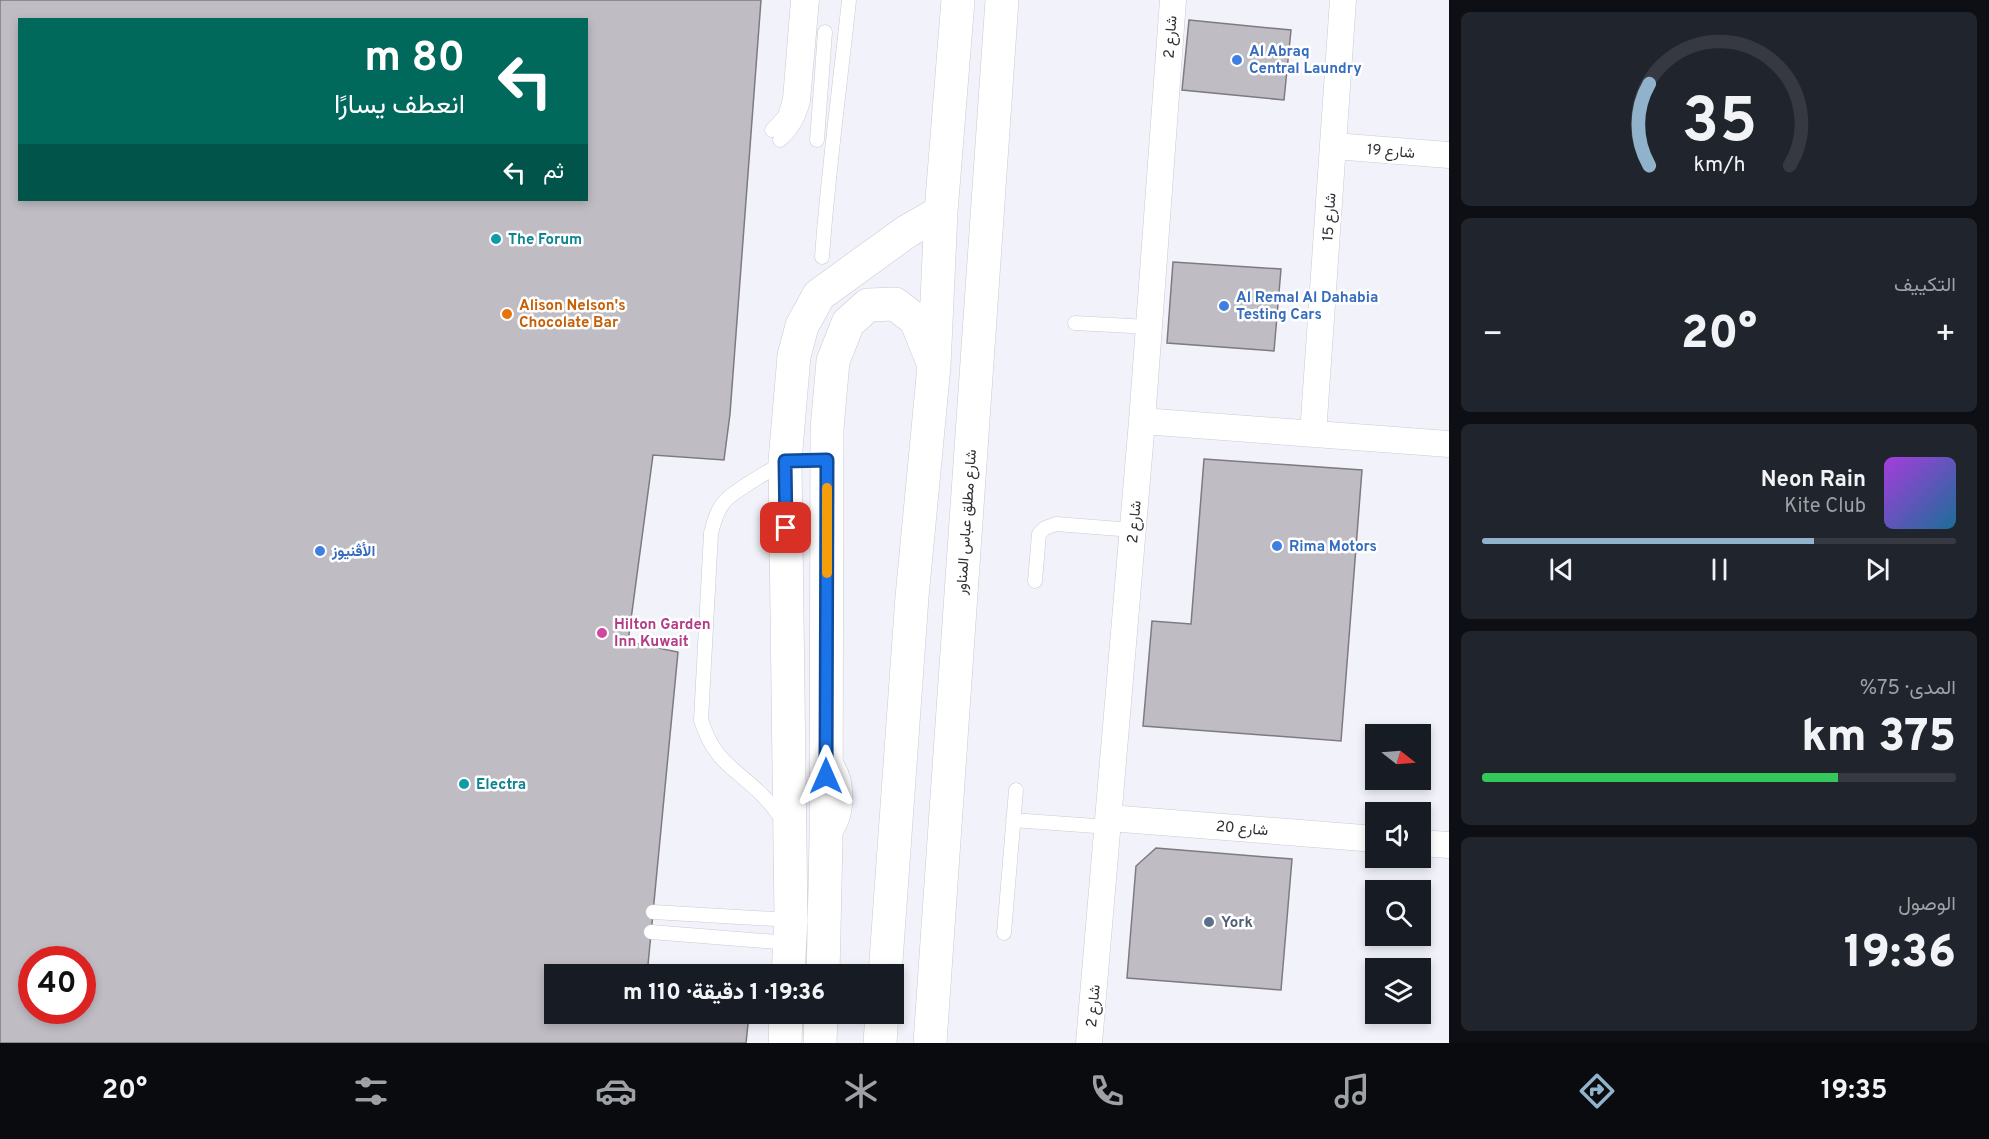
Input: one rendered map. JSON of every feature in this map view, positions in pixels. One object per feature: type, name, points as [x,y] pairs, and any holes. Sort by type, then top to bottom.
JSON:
[{"type":"street","points":[[886,964],[912,597],[934,366],[941,212],[958,0]]},
{"type":"street","name":"شارع مطلق عباس المناور","points":[[930,1043],[1002,0]]},
{"type":"street","name":"شارع 2","points":[[1089,1043],[1142,421],[1173,0]]},
{"type":"street","name":"شارع 15","points":[[1313,434],[1343,0]]},
{"type":"street","name":"شارع 19","points":[[1334,146],[1449,156]]},
{"type":"street","points":[[934,366],[916,320],[895,304],[868,305],[848,324],[833,361],[827,429],[824,946],[790,946],[785,461],[794,356],[802,326],[819,295],[906,232],[941,212]]},
{"type":"street","points":[[1142,421],[1449,444]]},
{"type":"street","points":[[785,461],[827,460]]},
{"type":"street","name":"شارع 20","points":[[1109,823],[1365,838]]},
{"type":"street","points":[[1431,844],[1449,845]]},
{"type":"street","points":[[785,1043],[786,1024]]},
{"type":"street","points":[[820,1043],[821,1024]]},
{"type":"street","points":[[880,1043],[881,1024]]},
{"type":"lane","points":[[780,134],[790,99],[798,0]]},
{"type":"lane","points":[[780,134],[800,112],[803,101],[812,0]]},
{"type":"lane","points":[[822,257],[828,179],[849,0]]},
{"type":"lane","points":[[817,140],[825,32]]},
{"type":"lane","points":[[780,134],[798,133],[817,140],[831,158]]},
{"type":"lane","points":[[1075,323],[1149,327]]},
{"type":"lane","points":[[785,461],[727,499],[719,509],[714,521],[711,533],[701,720],[707,737],[727,766],[765,798],[789,828]]},
{"type":"lane","points":[[1035,581],[1039,534],[1045,528],[1056,524],[1133,530]]},
{"type":"lane","points":[[1004,933],[1016,790]]},
{"type":"lane","points":[[1013,820],[1109,823]]},
{"type":"lane","points":[[653,912],[790,946]]},
{"type":"lane","points":[[651,932],[790,946]]},
{"type":"building","name":"الأڤنيوز","points":[[0,0],[761,0],[730,414],[724,460],[653,455],[628,642],[678,652],[648,964],[544,964],[544,1024],[748,1024],[746,1043],[0,1043]]},
{"type":"building","name":"Al Abraq Central Laundry","points":[[1189,20],[1291,30],[1284,100],[1182,90]]},
{"type":"building","name":"Al Remal Al Dahabia Testing Cars","points":[[1173,262],[1281,269],[1274,351],[1167,343]]},
{"type":"building","name":"Rima Motors","points":[[1204,459],[1362,470],[1341,741],[1143,726],[1152,621],[1191,624]]},
{"type":"building","name":"York","points":[[1156,848],[1292,859],[1281,990],[1127,978],[1136,866]]},
{"type":"slow traffic","points":[[827,488],[827,573]]},
{"type":"place","name":"Al Abraq Central Laundry","points":[[1237,60]]},
{"type":"place","name":"The Forum","points":[[496,239]]},
{"type":"place","name":"Al Remal Al Dahabia Testing Cars","points":[[1224,306]]},
{"type":"place","name":"Alison Nelson's Chocolate Bar","points":[[507,314]]},
{"type":"place","name":"Rima Motors","points":[[1277,546]]},
{"type":"place","name":"الأڤنيوز","points":[[320,551]]},
{"type":"place","name":"Hilton Garden Inn Kuwait","points":[[602,633]]},
{"type":"place","name":"Electra","points":[[464,784]]},
{"type":"place","name":"York","points":[[1209,922]]},
{"type":"route","points":[[786,528],[785,461],[827,460],[826,776]]}]
